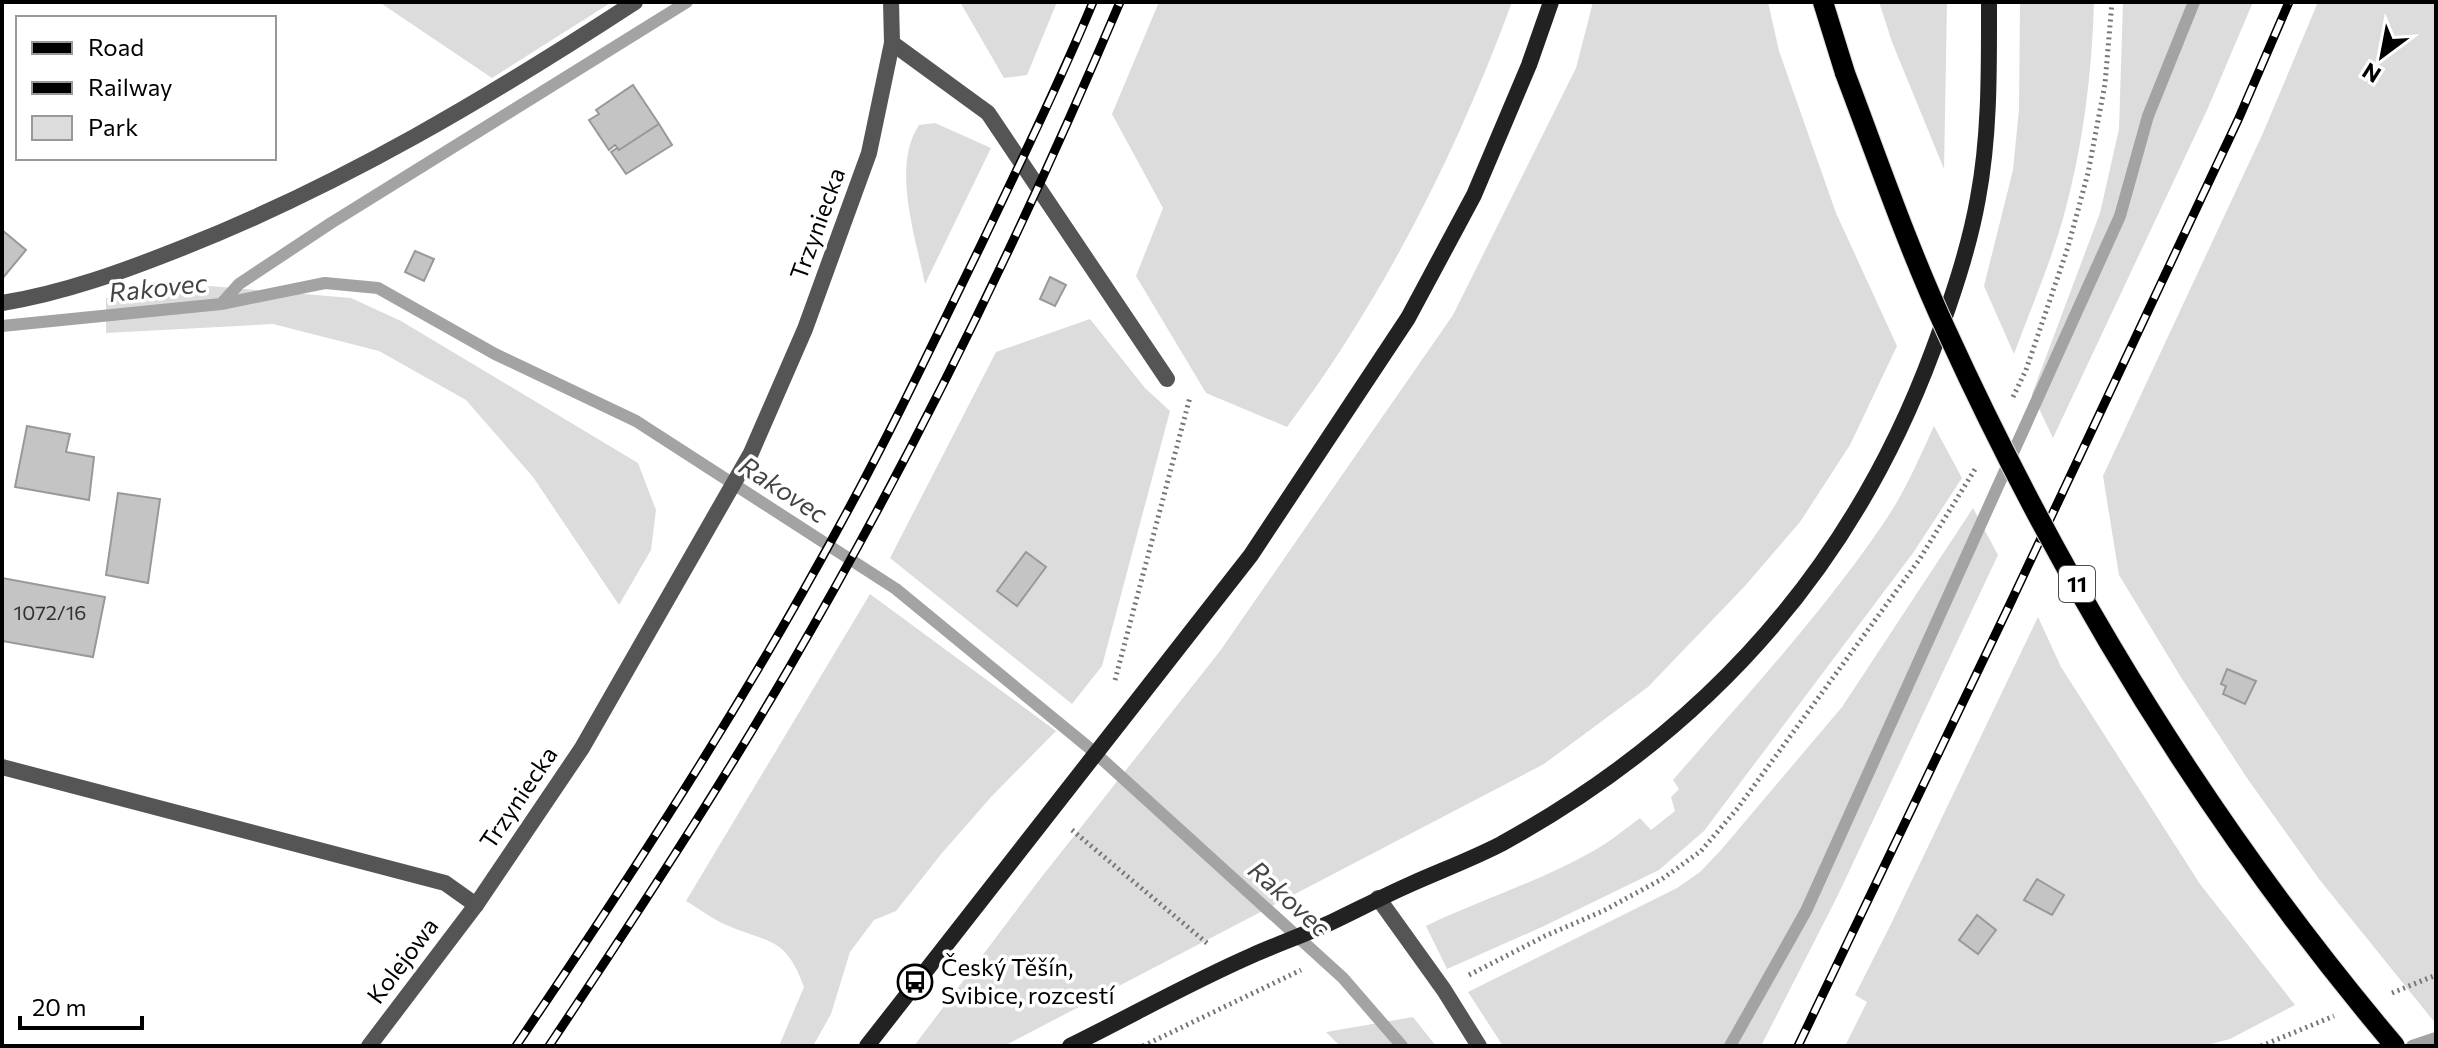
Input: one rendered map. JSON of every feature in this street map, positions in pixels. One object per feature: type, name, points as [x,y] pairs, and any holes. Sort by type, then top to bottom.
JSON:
[{"type":"main road","points":[[867,1046],[1251,555],[1408,318],[1474,195],[1529,65],[1551,2]]},
{"type":"main road","name":"11","points":[[1823,2],[1845,73],[1945,330],[1999,441],[2059,553],[2194,781],[2270,888],[2350,993],[2395,1046]]},
{"type":"main road","points":[[1070,1046],[1231,965],[1337,920],[1378,898],[1500,844],[1620,769],[1690,713],[1751,652],[1822,564],[1862,502],[1897,436],[1922,379],[1963,259],[1978,198],[1986,132],[1989,2]]},
{"type":"street","points":[[2,303],[36,297],[132,268],[246,223],[476,102],[635,2]]},
{"type":"street","name":"Trzyniecka","points":[[476,905],[582,748],[751,453],[805,329],[869,153],[892,43],[891,2]]},
{"type":"street","points":[[892,43],[988,113],[1167,379]]},
{"type":"street","points":[[2,767],[445,883],[476,905]]},
{"type":"street","points":[[1378,898],[1444,990],[1479,1046]]},
{"type":"street","name":"Kolejowa","points":[[369,1046],[476,905]]},
{"type":"path","points":[[2009,405],[2026,370],[2068,247],[2088,173],[2105,84],[2112,2]]},
{"type":"path","points":[[1107,691],[1115,680],[1191,398],[1167,379]]},
{"type":"path","points":[[1444,990],[1545,936],[1603,911],[1662,879],[1701,851],[1737,809],[1919,560],[1985,453]]},
{"type":"path","points":[[1051,813],[1261,990]]},
{"type":"path","points":[[1143,1046],[1285,977]]},
{"type":"green space","points":[[379,2],[612,2],[492,78]]},
{"type":"green space","points":[[960,2],[1057,2],[1027,75],[1004,78]]},
{"type":"green space","points":[[1159,2],[1512,2],[1467,114],[1415,223],[1355,328],[1287,427],[1206,393],[1136,276],[1163,208],[1112,114]]},
{"type":"green space","points":[[1593,2],[1768,2],[1779,51],[1836,213],[1897,346],[1850,445],[1800,522],[1744,587],[1648,687],[1544,764],[1004,1046],[914,1046],[1040,879],[1220,651],[1453,315],[1576,68]]},
{"type":"green space","points":[[1879,2],[1947,2],[1944,169],[1892,42]]},
{"type":"green space","points":[[2020,2],[2094,2],[2085,110],[2071,189],[2053,250],[2014,354],[1984,286],[2013,170],[2019,109]]},
{"type":"green space","points":[[2123,2],[2253,2],[2208,108],[2053,438],[2032,394],[2100,213],[2119,129]]},
{"type":"green space","points":[[2318,2],[2436,2],[2436,1024],[2319,879],[2182,679],[2119,575],[2103,476],[2263,133]]},
{"type":"green space","points":[[935,123],[991,148],[925,284],[908,203],[907,161],[919,125]]},
{"type":"green space","points":[[210,286],[351,298],[401,321],[638,463],[656,510],[651,550],[619,605],[533,477],[466,400],[379,351],[273,324],[106,333],[106,298]]},
{"type":"green space","points":[[1090,319],[1145,388],[1170,411],[1102,666],[1072,704],[890,558],[996,352]]},
{"type":"green space","points":[[1934,426],[1962,478],[1913,553],[1704,831],[1659,870],[1447,969],[1426,926],[1575,861],[1607,843],[1640,818],[1651,830],[1675,811],[1671,797],[1679,789],[1673,780],[1782,655],[1859,558],[1898,501]]},
{"type":"green space","points":[[1973,508],[1998,555],[1837,897],[1761,1046],[1503,1046],[1468,992],[1677,888],[1700,872],[1842,707]]},
{"type":"green space","points":[[870,594],[1056,731],[992,796],[896,911],[874,920],[850,952],[831,1014],[813,1046],[779,1046],[804,987],[790,958],[774,944],[724,924],[686,901]]},
{"type":"green space","points":[[2038,617],[2061,667],[2200,884],[2295,1005],[2230,1039],[2203,1046],[1845,1046],[1867,1002],[1855,995]]},
{"type":"green space","points":[[1413,1017],[1436,1046],[1340,1046],[1326,1032]]},
{"type":"building","points":[[633,85],[659,124],[619,150],[615,145],[609,150],[589,120],[599,114],[596,110]]},
{"type":"building","points":[[659,124],[672,145],[626,174],[611,152]]},
{"type":"building","points":[[2,230],[26,250],[2,279]]},
{"type":"building","points":[[415,251],[434,259],[424,281],[405,272]]},
{"type":"building","points":[[1050,277],[1066,285],[1055,306],[1040,299]]},
{"type":"building","points":[[27,426],[70,434],[66,452],[94,457],[89,500],[15,487]]},
{"type":"building","points":[[118,493],[160,499],[148,583],[106,575]]},
{"type":"building","points":[[1026,552],[1046,567],[1017,606],[997,591]]},
{"type":"building","points":[[2,578],[105,597],[93,657],[2,641]]},
{"type":"building","points":[[2227,669],[2256,681],[2245,704],[2223,694],[2226,686],[2221,684]]},
{"type":"building","points":[[2037,879],[2064,895],[2052,915],[2024,900]]},
{"type":"building","points":[[1977,915],[1996,930],[1978,954],[1959,940]]},
{"type":"waterway","points":[[221,304],[239,284],[331,223],[687,2]]},
{"type":"waterway","points":[[1730,1046],[1806,911],[2120,216],[2148,116],[2194,2]]},
{"type":"waterway","name":"Rakovec","points":[[2,326],[221,304],[325,283],[378,288],[495,354],[636,421],[896,589],[1093,751],[1343,978],[1402,1046]]},
{"type":"waterway","name":"Rakovec","points":[[2412,1046],[2436,1038]]},
{"type":"railway","points":[[516,1046],[685,789],[804,590],[895,419],[982,243],[1093,2]]},
{"type":"railway","points":[[549,1046],[704,809],[838,583],[925,420],[1007,254],[1120,2]]},
{"type":"railway","points":[[1798,1046],[2238,120],[2289,2]]},
{"type":"place","name":"Český Těšín, Svibice, rozcestí","points":[[915,982]]}]
